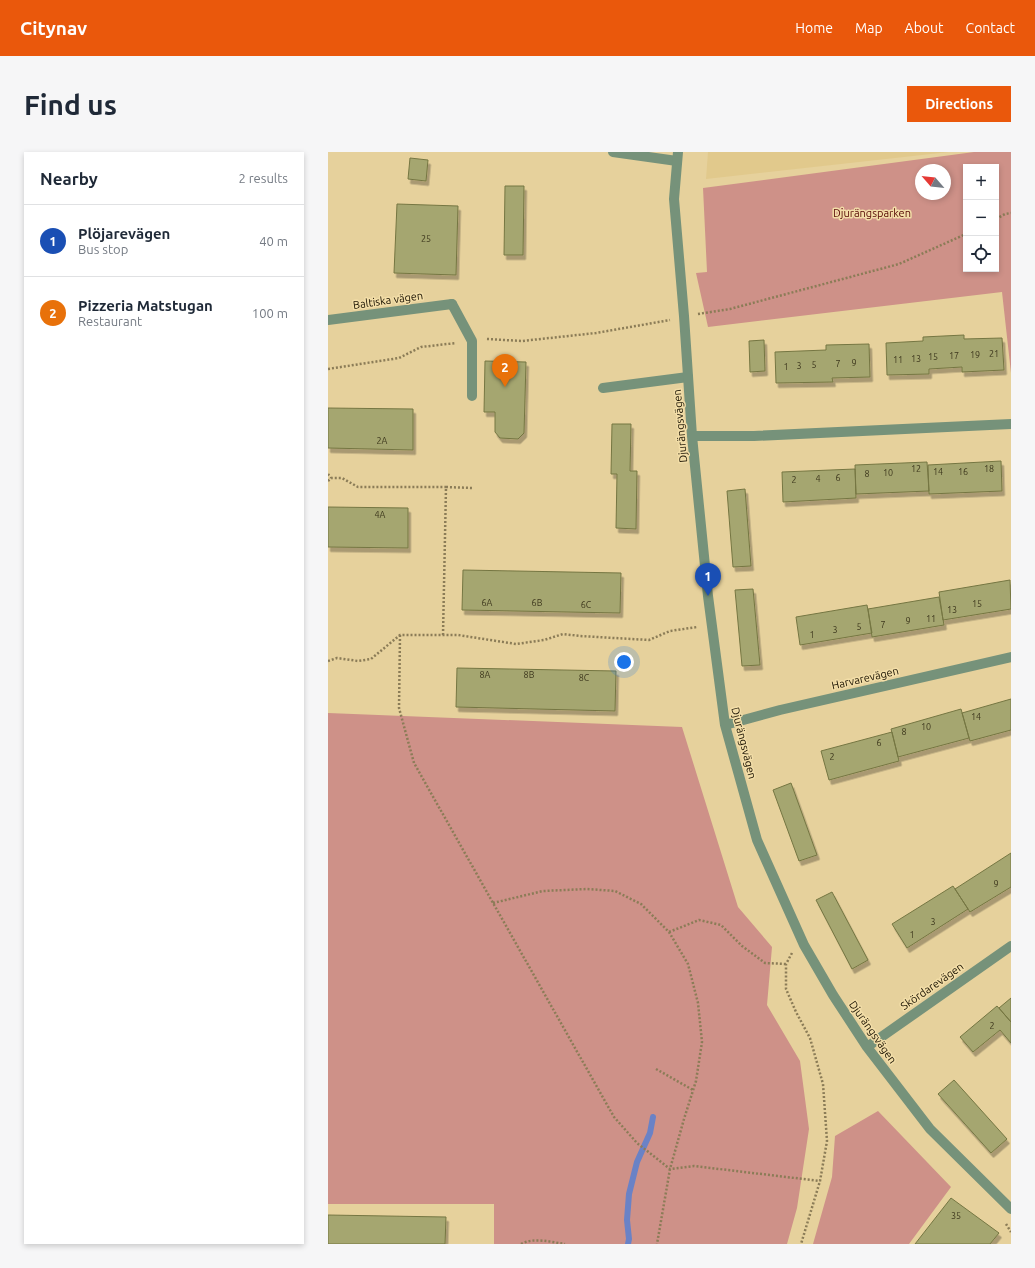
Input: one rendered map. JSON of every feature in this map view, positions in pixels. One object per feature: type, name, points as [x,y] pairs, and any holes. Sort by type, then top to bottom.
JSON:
[{"type":"street","points":[[613,152],[678,157]]},
{"type":"street","name":"Djurängsvägen","points":[[678,157],[674,199],[692,436],[711,625],[725,725],[757,840],[804,945],[833,995],[867,1047],[930,1129],[1011,1209]]},
{"type":"street","name":"Baltiska vägen","points":[[328,320],[452,304],[472,341]]},
{"type":"street","points":[[472,341],[472,396]]},
{"type":"street","points":[[603,388],[688,377]]},
{"type":"street","points":[[692,436],[754,436],[1011,424]]},
{"type":"street","name":"Harvarevägen","points":[[725,725],[780,710],[1011,657]]},
{"type":"street","name":"Skördarevägen","points":[[867,1047],[1011,946]]},
{"type":"path","points":[[999,217],[1011,213]]},
{"type":"path","points":[[328,369],[399,358],[421,347],[490,339],[522,341],[596,333],[671,320],[684,316],[730,309],[899,264],[963,235]]},
{"type":"path","points":[[328,474],[329,480],[342,478],[358,487],[472,488]]},
{"type":"path","points":[[443,635],[446,488]]},
{"type":"path","points":[[328,661],[337,658],[358,662],[371,659],[400,635],[458,634],[516,644],[544,640],[563,634],[649,640],[670,631],[711,625]]},
{"type":"path","points":[[400,635],[399,708],[414,763],[614,1117],[637,1143],[670,1169],[694,1166],[820,1181]]},
{"type":"path","points":[[493,903],[543,891],[587,889],[615,891],[641,904],[669,932],[688,964],[698,1003],[702,1042],[696,1081],[670,1169],[657,1244]]},
{"type":"path","points":[[669,932],[699,920],[721,925],[742,946],[765,963],[786,964]]},
{"type":"path","points":[[801,1244],[820,1181],[827,1141],[823,1084],[810,1038],[786,989],[786,964],[793,950],[804,945]]},
{"type":"path","points":[[656,1069],[693,1090]]},
{"type":"path","points":[[521,1244],[527,1240],[542,1240],[565,1244]]},
{"type":"shaded area","points":[[708,152],[949,152],[706,179]]},
{"type":"green space","name":"Djurängsparken","points":[[974,152],[1011,152],[1011,373],[1002,292],[708,327],[696,273],[707,272],[703,188]]},
{"type":"green space","points":[[328,713],[682,727],[738,907],[772,947],[767,1005],[800,1061],[809,1129],[797,1208],[787,1244],[494,1244],[494,1204],[328,1204]]},
{"type":"green space","points":[[878,1111],[951,1187],[909,1244],[813,1244],[832,1177],[835,1136]]},
{"type":"building","points":[[410,158],[428,160],[426,181],[408,179]]},
{"type":"building","points":[[505,186],[524,186],[523,255],[504,255]]},
{"type":"building","points":[[397,204],[458,206],[456,275],[394,273]]},
{"type":"building","points":[[964,335],[964,339],[1002,338],[1004,370],[962,372],[962,367],[929,369],[929,374],[887,375],[886,343],[923,341],[923,337]]},
{"type":"building","points":[[764,340],[765,371],[750,372],[749,341]]},
{"type":"building","points":[[869,344],[870,377],[832,378],[833,382],[776,383],[775,352],[826,350],[826,345]]},
{"type":"building","points":[[485,361],[526,362],[524,433],[518,439],[500,438],[495,432],[495,412],[484,412]]},
{"type":"building","points":[[328,408],[413,409],[413,450],[328,448]]},
{"type":"building","points":[[612,424],[631,424],[630,471],[637,471],[636,529],[616,528],[617,474],[611,474]]},
{"type":"building","points":[[1001,461],[1002,491],[929,494],[928,465]]},
{"type":"building","points":[[927,462],[929,491],[856,494],[855,465]]},
{"type":"building","points":[[855,469],[856,498],[783,502],[782,472]]},
{"type":"building","points":[[745,489],[751,566],[733,567],[727,491]]},
{"type":"building","points":[[328,507],[408,508],[408,548],[328,547]]},
{"type":"building","points":[[463,570],[621,573],[620,613],[462,610]]},
{"type":"building","points":[[1010,580],[1011,609],[943,620],[939,592]]},
{"type":"building","points":[[753,589],[760,665],[742,666],[735,590]]},
{"type":"building","points":[[939,597],[944,625],[872,637],[868,609]]},
{"type":"building","points":[[867,605],[872,633],[800,645],[796,617]]},
{"type":"building","points":[[457,668],[616,671],[615,711],[456,707]]},
{"type":"building","points":[[1011,699],[1011,730],[970,741],[962,713]]},
{"type":"building","points":[[961,709],[969,738],[898,757],[891,729]]},
{"type":"building","points":[[892,732],[899,761],[829,780],[821,751]]},
{"type":"building","points":[[791,783],[817,855],[799,861],[773,790]]},
{"type":"building","points":[[1011,853],[1011,887],[970,912],[955,889]]},
{"type":"building","points":[[953,886],[968,909],[907,948],[892,924]]},
{"type":"building","points":[[832,892],[868,960],[852,969],[816,900]]},
{"type":"building","points":[[1011,998],[1011,1022],[999,1008]]},
{"type":"building","points":[[997,1006],[1011,1022],[1011,1043],[1000,1030],[973,1052],[960,1037]]},
{"type":"building","points":[[954,1080],[1007,1139],[991,1153],[938,1094]]},
{"type":"building","points":[[951,1198],[999,1233],[990,1244],[915,1244]]},
{"type":"building","points":[[328,1215],[446,1217],[445,1244],[328,1244]]},
{"type":"waterway","points":[[628,1244],[629,1239],[627,1220],[629,1194],[637,1162],[650,1133],[653,1117]]},
{"type":"place","name":"Pizzeria Matstugan","points":[[505,387]]},
{"type":"place","name":"Plöjarevägen","points":[[708,596]]}]
